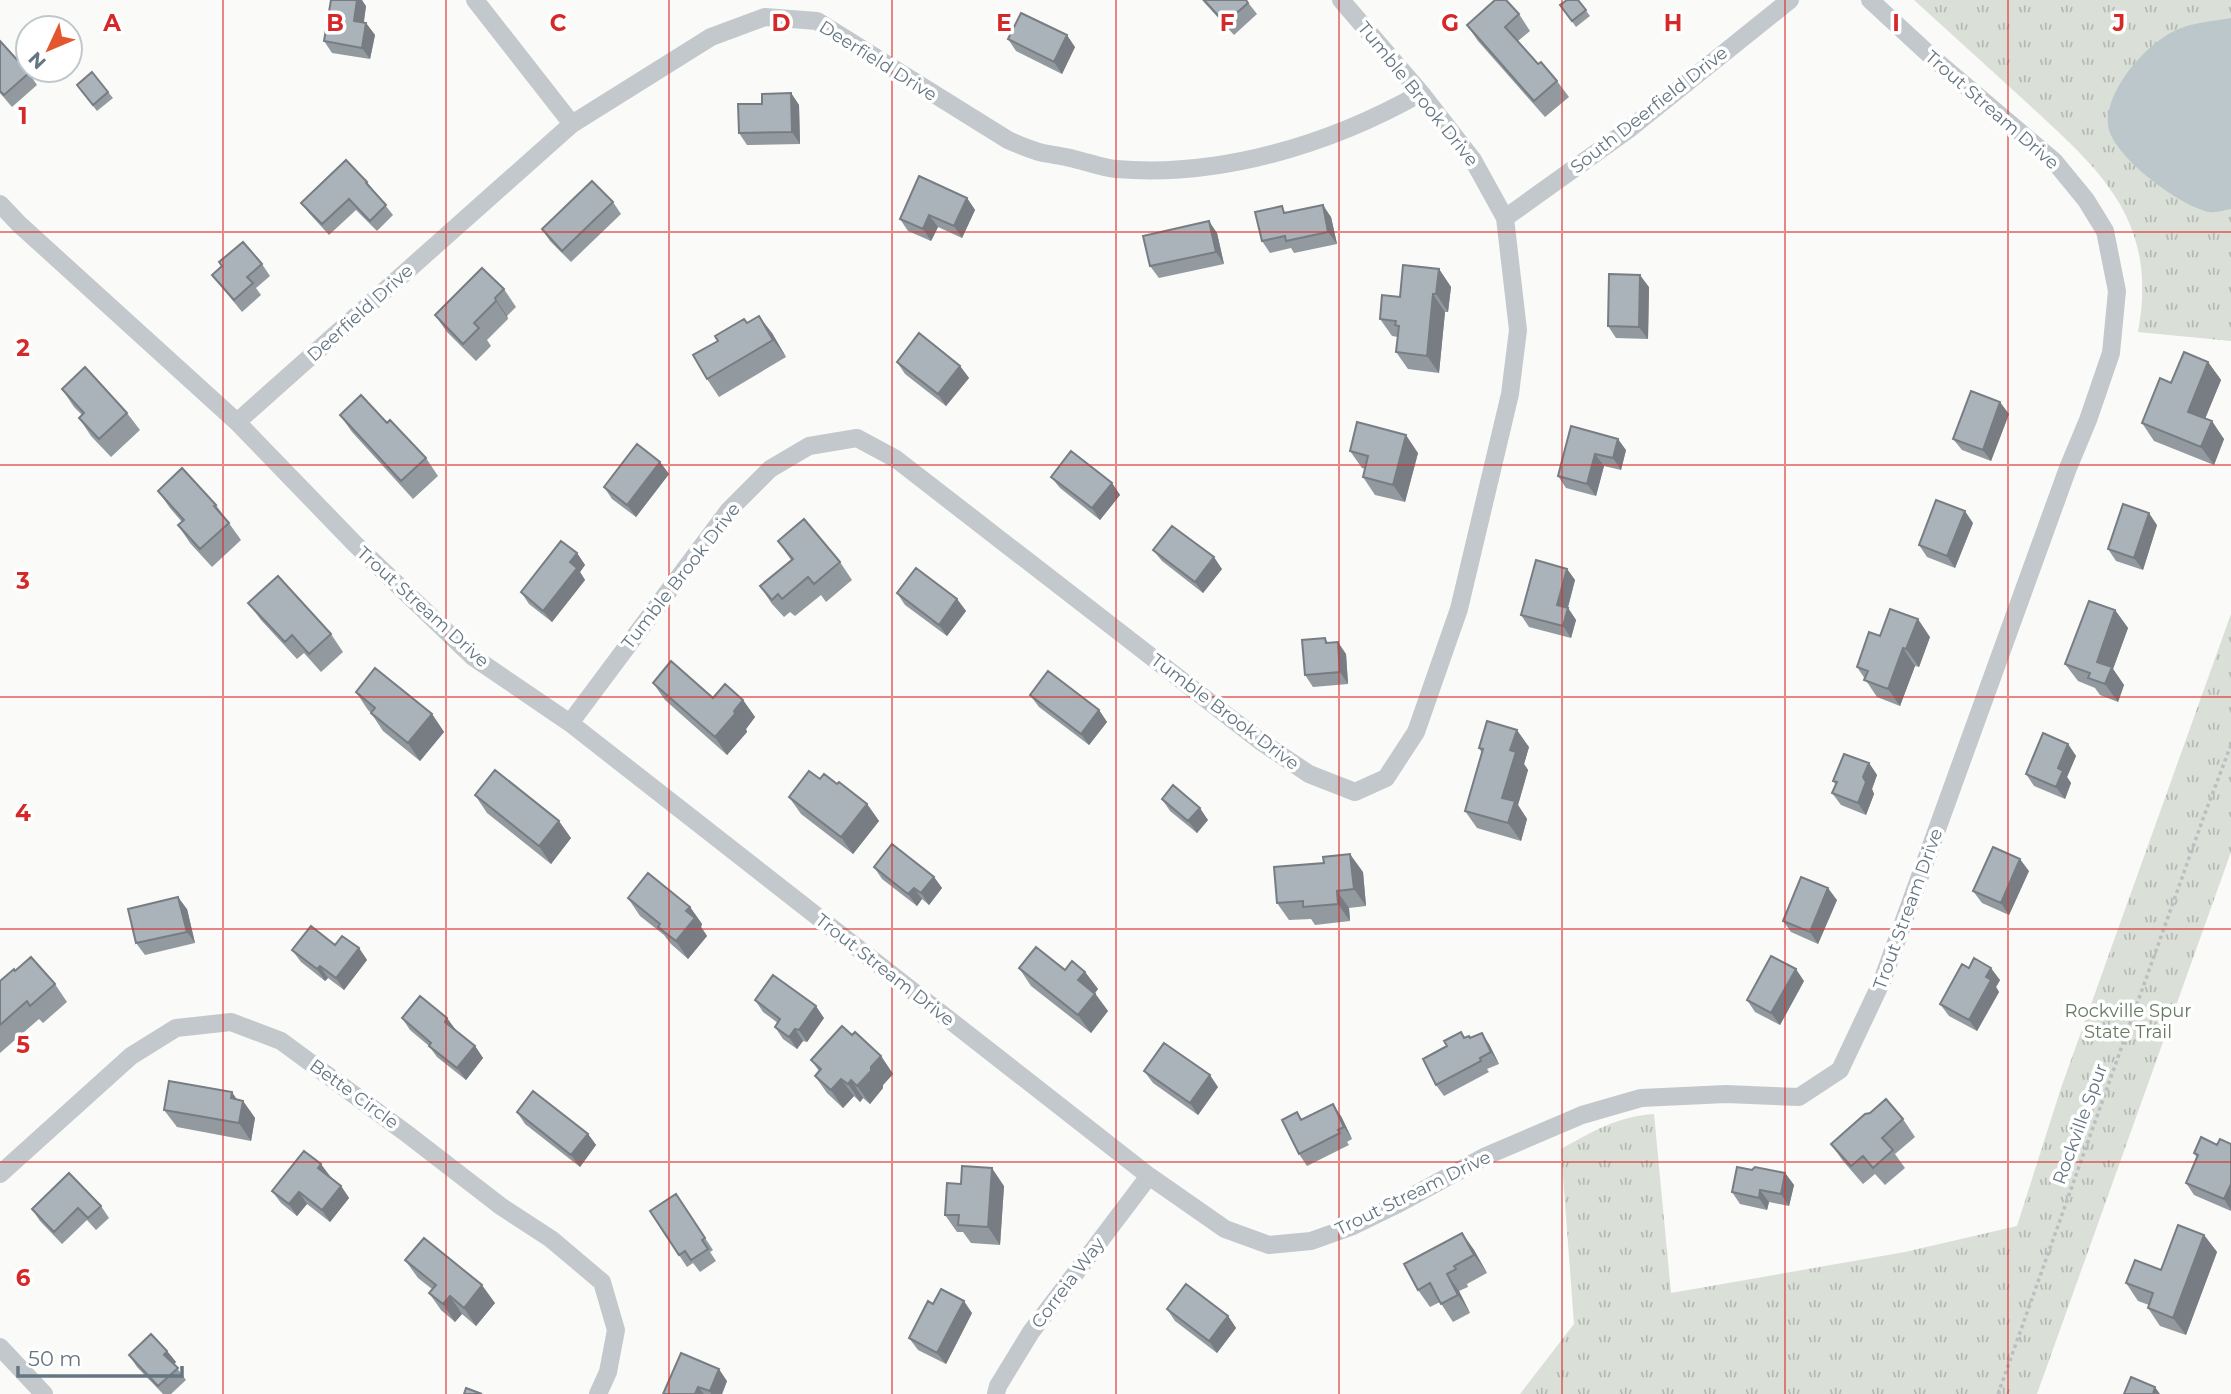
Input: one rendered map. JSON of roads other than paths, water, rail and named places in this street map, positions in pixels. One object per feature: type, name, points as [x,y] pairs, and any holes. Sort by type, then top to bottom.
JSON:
[{"type":"street","points":[[475,0],[572,124]]},
{"type":"street","name":"Tumble Brook Drive","points":[[570,723],[729,510],[770,468],[809,446],[857,438],[896,459],[1260,741],[1310,774],[1355,792],[1386,778],[1416,732],[1459,609],[1510,394],[1518,330],[1505,218],[1473,160],[1421,93],[1341,0]]},
{"type":"street","name":"South Deerfield Drive","points":[[1505,218],[1628,130],[1790,0]]},
{"type":"street","name":"Trout Stream Drive","points":[[0,204],[237,422],[355,544],[473,657],[570,723],[1149,1177],[1225,1229],[1269,1245],[1311,1241],[1353,1226],[1486,1156],[1582,1115],[1641,1098],[1726,1094],[1799,1097],[1840,1070],[1882,981],[2063,481],[2088,421],[2111,353],[2117,291],[2105,231],[2086,200],[2054,161],[1934,59],[1870,0]]},
{"type":"street","name":"Deerfield Drive","points":[[237,422],[572,124],[711,37],[765,17],[817,21],[1008,140],[1041,153],[1112,169],[1158,171],[1208,166],[1284,150],[1332,136],[1387,112],[1421,93]]},
{"type":"street","name":"Bette Circle","points":[[0,1174],[131,1056],[176,1028],[230,1022],[256,1031],[281,1041],[502,1207],[551,1239],[602,1282],[616,1330],[608,1372],[598,1394]]},
{"type":"street","name":"Correia Way","points":[[996,1394],[998,1386],[1031,1332],[1149,1177]]},
{"type":"street","points":[[0,1347],[44,1394]]},
{"type":"park label","name":"Rockville Spur State Trail","points":[[2128,1021]]}]
